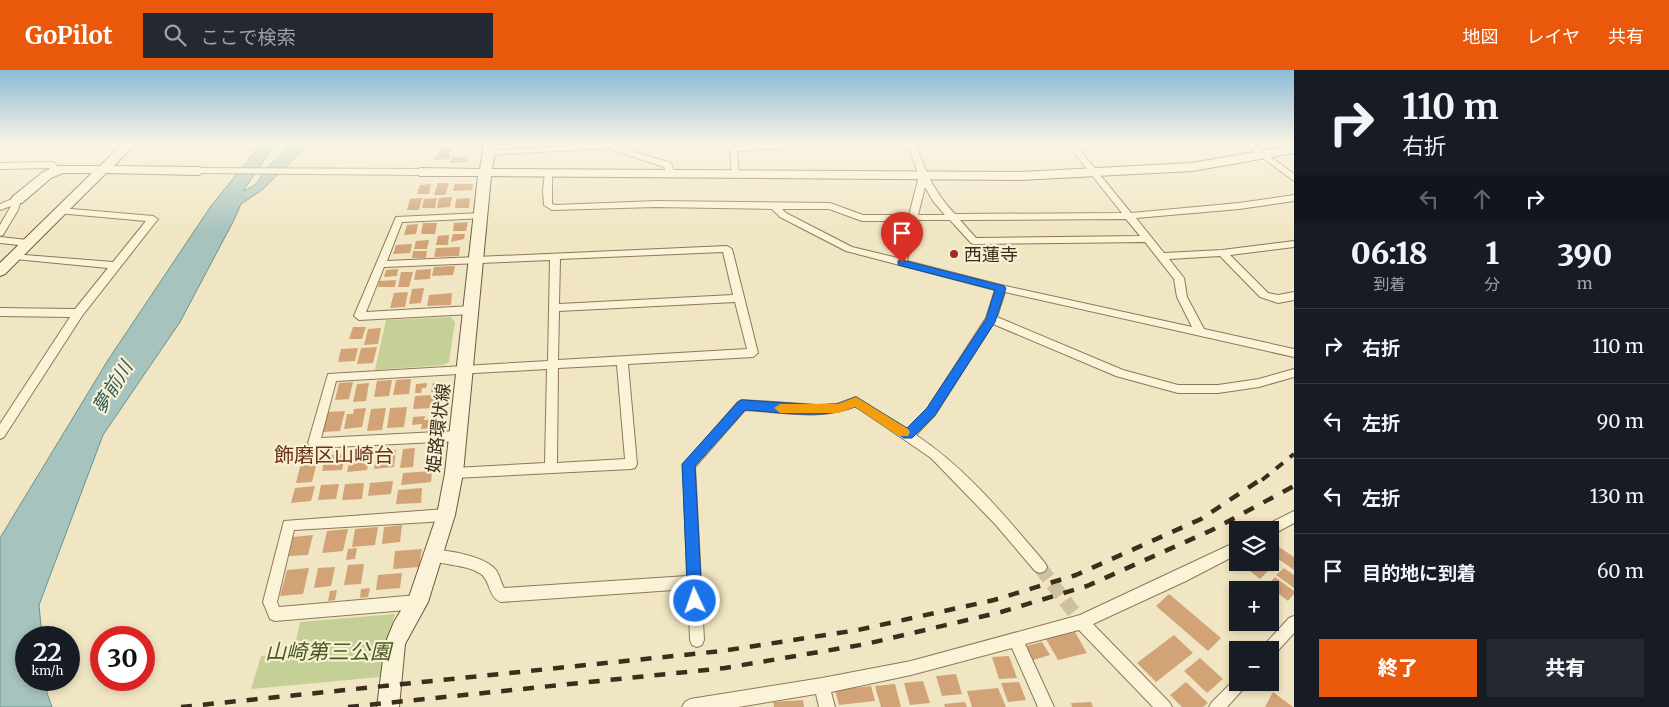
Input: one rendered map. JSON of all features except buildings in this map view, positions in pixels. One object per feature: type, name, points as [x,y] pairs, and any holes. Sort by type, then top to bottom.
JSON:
[{"type":"street","points":[[0,207],[17,200],[50,174]]},
{"type":"street","points":[[0,271],[98,174]]},
{"type":"street","name":"姫路環状線","points":[[388,707],[395,644],[401,629],[418,602],[446,515],[454,473],[485,174]]},
{"type":"street","points":[[531,174],[1020,176],[1076,174]]},
{"type":"street","points":[[548,174],[548,205],[554,208],[656,204],[830,206],[862,218],[1128,216],[1239,206],[1294,198]]},
{"type":"street","points":[[1095,174],[1179,278],[1182,297],[1200,332]]},
{"type":"street","points":[[902,263],[923,176]]},
{"type":"street","points":[[923,176],[936,198],[974,242],[1147,239]]},
{"type":"street","points":[[0,233],[14,210],[17,200]]},
{"type":"street","points":[[774,206],[783,215],[849,249],[1001,288],[1294,353]]},
{"type":"street","points":[[0,434],[78,313],[153,219],[60,211]]},
{"type":"street","points":[[471,310],[359,316],[399,219],[482,216]]},
{"type":"street","points":[[0,240],[28,242]]},
{"type":"street","points":[[1161,256],[1222,253],[1294,244]]},
{"type":"street","points":[[380,264],[727,249],[753,352],[332,377],[314,443],[457,436]]},
{"type":"street","points":[[1222,253],[1264,295],[1278,299],[1294,296]]},
{"type":"street","points":[[15,256],[116,266]]},
{"type":"street","points":[[552,468],[555,256]]},
{"type":"street","points":[[908,435],[931,412],[991,320],[1001,288]]},
{"type":"street","points":[[554,308],[739,298]]},
{"type":"street","points":[[0,312],[78,313]]},
{"type":"street","points":[[991,320],[1120,373],[1178,389],[1218,389],[1259,383],[1294,373]]},
{"type":"street","points":[[454,473],[631,464],[622,361]]},
{"type":"street","points":[[697,640],[689,464],[742,405],[818,410],[838,408],[856,402],[935,454],[1000,520],[1040,567]]},
{"type":"street","points":[[418,602],[276,614],[270,602],[289,525],[446,515]]},
{"type":"street","points":[[1279,525],[1294,517]]},
{"type":"street","points":[[700,706],[822,686],[911,668],[1081,622],[1229,552]]},
{"type":"street","points":[[433,555],[456,559],[487,570],[491,574],[496,591],[501,595],[694,582]]},
{"type":"street","points":[[1081,622],[1164,707]]},
{"type":"street","points":[[1278,641],[1294,623]]},
{"type":"street","points":[[1016,640],[1046,707]]},
{"type":"street","points":[[822,686],[827,707]]},
{"type":"street","points":[[1217,707],[1232,691]]},
{"type":"green space","points":[[451,317],[455,322],[449,362],[443,365],[375,370],[386,320]]},
{"type":"green space","name":"山崎第三公園","points":[[395,614],[385,645],[380,677],[251,689],[261,656],[293,654],[300,622]]},
{"type":"water","name":"夢前川","points":[[237,174],[255,174],[243,191],[256,183],[262,174],[279,174],[262,190],[241,204],[180,322],[103,435],[39,605],[41,626],[15,626],[15,691],[47,691],[52,707],[0,707],[0,538],[108,360],[211,206]]},
{"type":"tunnel","points":[[1040,567],[1081,622]]},
{"type":"railway","points":[[1262,480],[1294,454]]},
{"type":"railway","points":[[181,707],[722,651],[858,630],[994,600],[1076,575],[1201,519],[1263,478]]},
{"type":"railway","points":[[348,707],[725,668],[866,644],[1001,612],[1087,586],[1212,530],[1294,486]]},
{"type":"slow traffic","points":[[780,408],[818,410],[838,408],[856,402],[904,432]]},
{"type":"place","name":"西蓮寺","points":[[954,254]]},
{"type":"district","name":"飾磨区山崎台","points":[[334,454]]},
{"type":"route","points":[[695,601],[689,464],[742,405],[818,410],[838,408],[856,402],[908,435],[931,412],[991,320],[1001,288],[902,263]]}]
